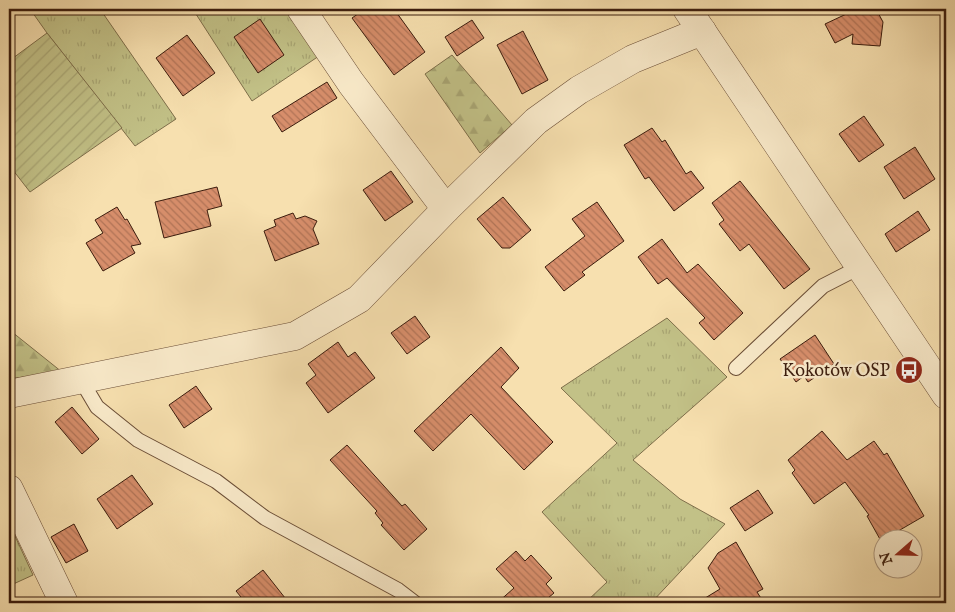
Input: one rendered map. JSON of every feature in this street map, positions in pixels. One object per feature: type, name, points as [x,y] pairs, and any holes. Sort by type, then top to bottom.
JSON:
[{"type":"street","points":[[301,9],[351,83],[446,209]]},
{"type":"street","points":[[687,9],[946,395]]},
{"type":"street","points":[[9,394],[295,336],[359,299],[446,209],[536,121],[579,90],[633,59],[702,31]]},
{"type":"street","points":[[9,489],[64,603]]},
{"type":"lane","points":[[736,368],[823,286],[860,267]]},
{"type":"lane","points":[[81,380],[97,407],[138,440],[216,481],[265,518],[398,590],[415,603]]},
{"type":"green space","points":[[30,9],[100,9],[176,119],[135,146]]},
{"type":"green space","points":[[196,9],[291,9],[319,56],[252,101],[194,11]]},
{"type":"green space","points":[[47,33],[122,128],[30,192],[9,165],[9,61]]},
{"type":"green space","points":[[452,55],[512,125],[480,153],[425,74]]},
{"type":"green space","points":[[667,318],[727,377],[633,460],[680,499],[725,524],[651,603],[585,603],[607,582],[542,512],[617,443],[561,388]]},
{"type":"green space","points":[[9,330],[12,332],[62,372],[9,379]]},
{"type":"green space","points":[[9,523],[33,575],[9,586]]},
{"type":"building","points":[[365,9],[394,9],[425,52],[394,75],[352,18]]},
{"type":"building","points":[[857,9],[876,9],[883,22],[880,46],[852,44],[853,34],[835,43],[825,24]]},
{"type":"building","points":[[260,19],[284,55],[258,73],[234,37]]},
{"type":"building","points":[[472,20],[484,38],[457,56],[445,37]]},
{"type":"building","points":[[523,31],[548,80],[522,94],[497,45]]},
{"type":"building","points":[[187,35],[215,73],[183,96],[156,58]]},
{"type":"building","points":[[327,82],[337,98],[282,132],[272,116]]},
{"type":"building","points":[[864,116],[884,145],[859,162],[839,134]]},
{"type":"building","points":[[652,128],[662,142],[665,140],[686,174],[691,171],[704,188],[674,211],[649,177],[645,179],[624,145]]},
{"type":"building","points":[[915,147],[935,179],[904,199],[884,167]]},
{"type":"building","points":[[391,171],[413,202],[385,221],[363,190]]},
{"type":"building","points":[[740,181],[810,269],[784,289],[749,244],[740,251],[719,224],[724,220],[712,203]]},
{"type":"building","points":[[217,187],[222,206],[207,210],[211,226],[164,238],[155,202]]},
{"type":"building","points":[[503,197],[531,230],[510,248],[502,248],[477,219]]},
{"type":"building","points":[[597,202],[624,241],[582,272],[585,275],[564,291],[545,267],[585,236],[572,219]]},
{"type":"building","points":[[117,207],[125,220],[127,219],[141,244],[131,246],[135,253],[103,271],[86,243],[103,233],[95,220]]},
{"type":"building","points":[[918,211],[930,230],[896,252],[885,234]]},
{"type":"building","points":[[293,213],[296,219],[305,216],[317,221],[313,229],[319,244],[275,261],[264,231],[276,226],[274,220]]},
{"type":"building","points":[[662,239],[687,273],[698,264],[743,313],[714,340],[699,323],[705,318],[667,278],[658,284],[638,257]]},
{"type":"building","points":[[415,316],[430,337],[407,354],[391,333]]},
{"type":"building","points":[[815,335],[834,364],[808,382],[804,376],[796,382],[780,359]]},
{"type":"building","points":[[338,342],[348,357],[355,352],[375,378],[328,413],[306,383],[316,375],[308,364]]},
{"type":"building","points":[[501,347],[519,368],[501,387],[553,442],[524,470],[471,414],[433,451],[414,431]]},
{"type":"building","points":[[196,386],[212,409],[184,428],[169,405]]},
{"type":"building","points":[[72,407],[99,439],[82,454],[55,422]]},
{"type":"building","points":[[822,431],[847,460],[874,441],[884,455],[887,453],[924,516],[900,530],[875,530],[867,516],[869,515],[845,482],[814,504],[792,473],[795,470],[788,460]]},
{"type":"building","points":[[347,445],[402,506],[405,504],[427,529],[404,550],[381,525],[383,523],[375,513],[377,511],[330,460]]},
{"type":"building","points":[[132,475],[153,504],[117,529],[97,499]]},
{"type":"building","points":[[758,490],[773,513],[745,531],[730,508]]},
{"type":"building","points":[[74,524],[88,551],[66,563],[51,537]]},
{"type":"building","points":[[736,542],[763,589],[757,592],[764,603],[697,603],[720,589],[708,568],[718,553]]},
{"type":"building","points":[[516,551],[525,561],[531,555],[552,578],[546,584],[554,593],[542,603],[497,603],[514,588],[496,569]]},
{"type":"building","points":[[263,570],[289,603],[246,603],[236,591]]},
{"type":"place","name":"Kokotów OSP","points":[[909,370]]}]
